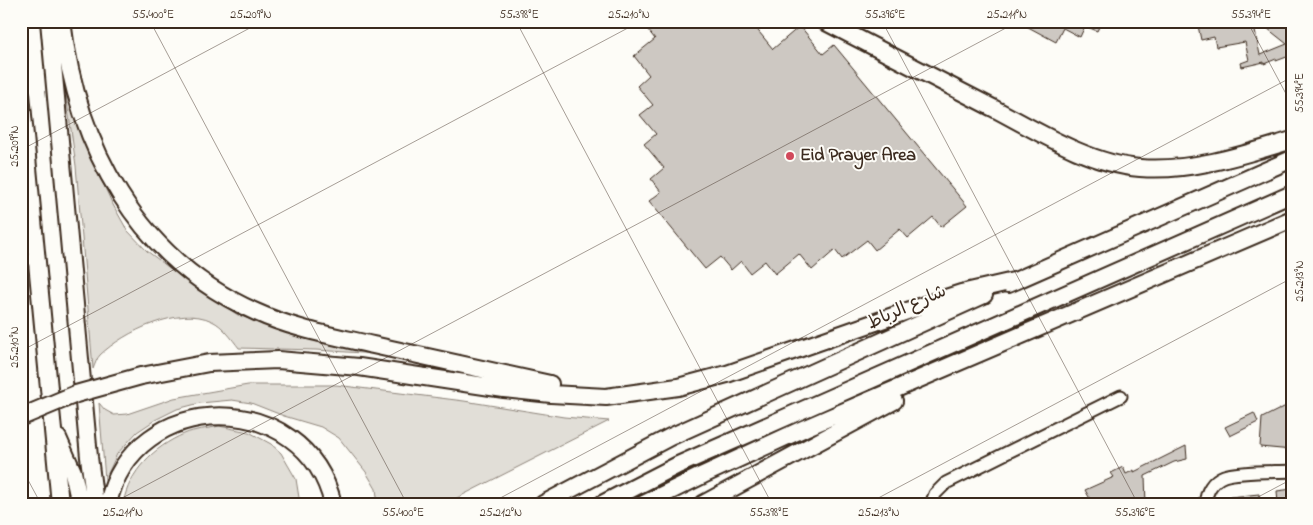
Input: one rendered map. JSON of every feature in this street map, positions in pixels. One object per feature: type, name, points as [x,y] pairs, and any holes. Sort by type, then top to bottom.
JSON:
[{"type":"highway","points":[[49,21],[88,457],[95,504]]},
{"type":"highway","points":[[62,21],[69,69],[76,93],[92,141],[106,170],[126,206],[153,239],[202,282],[245,307],[298,328],[606,397]]},
{"type":"highway","points":[[824,21],[1069,147],[1121,165],[1155,169],[1201,164],[1230,158],[1292,140]]},
{"type":"highway","points":[[21,94],[60,504]]},
{"type":"highway","name":"شارع الرباط","points":[[543,504],[670,437],[1292,159]]},
{"type":"highway","points":[[602,504],[678,465],[1292,194]]},
{"type":"highway","points":[[644,504],[796,432],[1292,219]]},
{"type":"highway","points":[[21,417],[76,394],[140,376],[209,363],[244,360],[287,360],[359,367],[514,390],[606,397],[678,386],[727,374],[932,302],[961,293],[1018,280]]},
{"type":"highway","points":[[703,504],[984,352]]},
{"type":"highway","points":[[108,504],[112,490],[124,468],[141,447],[165,430],[207,416],[236,416],[264,424],[290,438],[301,447],[318,468],[330,490],[333,504]]},
{"type":"highway","points":[[54,432],[70,461],[80,504]]},
{"type":"street","points":[[931,504],[935,494],[946,483],[1121,396]]},
{"type":"street","points":[[1206,504],[1205,499],[1210,487],[1224,476],[1292,471]]},
{"type":"shaded area","points":[[66,94],[81,135],[112,203],[127,230],[147,251],[184,279],[238,315],[274,328],[393,355],[239,348],[216,323],[199,317],[184,316],[153,323],[123,338],[100,355],[93,369],[76,166]]},
{"type":"shaded area","points":[[248,385],[336,385],[464,401],[564,417],[609,421],[445,504],[378,504],[376,489],[366,472],[339,438],[321,427],[284,416],[251,403],[232,400],[200,403],[177,409],[137,432],[117,454],[105,480],[99,403],[105,410],[114,415],[127,414],[174,398]]},
{"type":"shaded area","points":[[219,426],[249,432],[271,444],[281,453],[296,479],[300,504],[123,504],[131,481],[144,462],[153,453],[184,434]]},
{"type":"building","name":"Eid Prayer Area","points":[[641,21],[750,21],[773,49],[800,26],[823,54],[834,45],[967,206],[941,227],[933,217],[908,238],[900,229],[875,250],[867,240],[842,259],[835,250],[812,270],[799,254],[775,274],[765,261],[750,273],[741,261],[731,270],[720,257],[705,269],[649,201],[661,192],[651,179],[664,168],[644,144],[656,134],[640,115],[653,105],[637,86],[649,75],[634,56],[655,39]]},
{"type":"building","points":[[1017,21],[1102,21],[1097,31],[1085,26],[1080,37],[1063,28],[1056,42]]},
{"type":"building","points":[[1197,21],[1253,21],[1260,55],[1287,44],[1258,21],[1292,21],[1292,55],[1264,64],[1264,62],[1242,67],[1241,63],[1249,60],[1245,42],[1216,47],[1214,37],[1201,40]]},
{"type":"building","points":[[1288,405],[1292,413],[1292,450],[1260,447],[1262,418]]},
{"type":"building","points":[[1254,413],[1258,422],[1230,436],[1225,427]]},
{"type":"building","points":[[1186,446],[1187,459],[1174,462],[1145,476],[1146,504],[1093,504],[1085,490],[1114,477],[1111,473],[1123,467],[1126,474],[1134,470],[1134,472]]},
{"type":"building","points":[[1292,489],[1292,504],[1278,504],[1277,491]]},
{"type":"building","points":[[1259,494],[1260,504],[1220,504],[1220,498]]},
{"type":"place","name":"Eid Prayer Area","points":[[790,156]]}]
